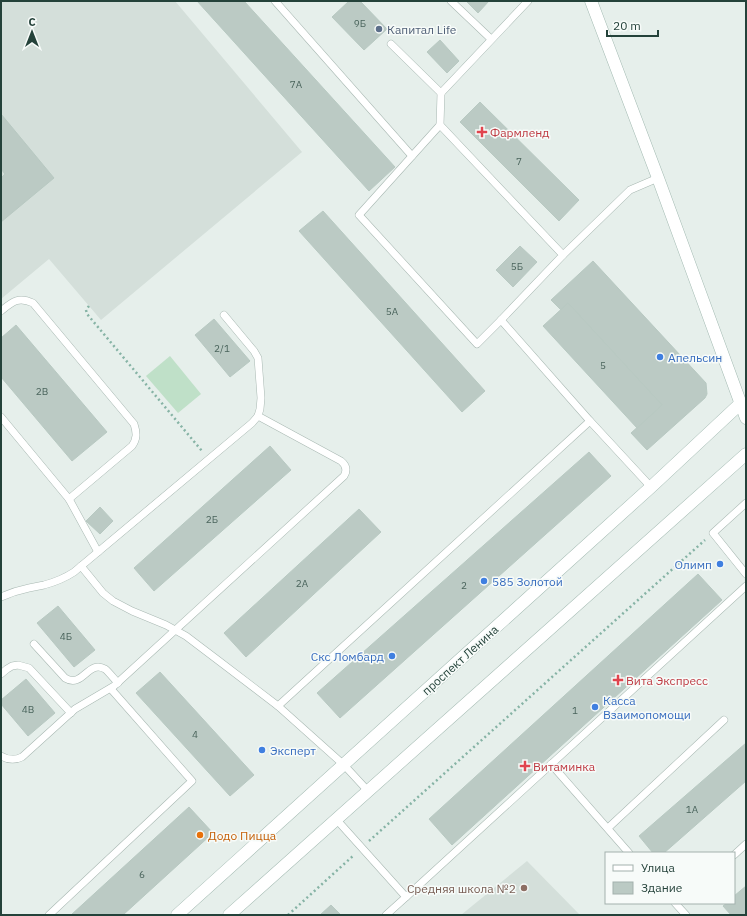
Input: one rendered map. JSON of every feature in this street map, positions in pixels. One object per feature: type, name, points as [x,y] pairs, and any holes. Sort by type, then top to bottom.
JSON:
[{"type":"street","points":[[591,1],[746,418]]},
{"type":"street","name":"проспект Ленина","points":[[177,915],[651,487],[741,403]]},
{"type":"street","points":[[229,915],[746,454]]},
{"type":"lane","points":[[275,1],[412,156]]},
{"type":"lane","points":[[451,1],[491,40]]},
{"type":"lane","points":[[528,1],[441,93],[440,126],[359,215],[477,344],[563,254],[630,190],[658,178]]},
{"type":"lane","points":[[391,44],[441,93]]},
{"type":"lane","points":[[440,126],[563,254]]},
{"type":"lane","points":[[1,311],[16,300],[22,299],[33,303],[134,424],[136,437],[132,446],[69,499]]},
{"type":"lane","points":[[1,597],[27,588],[55,582],[82,566],[209,460],[258,416],[261,398],[257,356],[224,315]]},
{"type":"lane","points":[[501,320],[590,421],[651,487]]},
{"type":"lane","points":[[1,756],[10,760],[16,760],[22,757],[79,706],[111,689],[344,476],[346,473],[345,466],[341,461],[258,416]]},
{"type":"lane","points":[[1,417],[69,499],[98,552]]},
{"type":"lane","points":[[278,706],[590,421]]},
{"type":"lane","points":[[746,504],[713,533],[746,574]]},
{"type":"lane","points":[[82,566],[103,592],[113,601],[166,626],[195,642],[278,706],[344,765],[368,791]]},
{"type":"lane","points":[[386,915],[746,586]]},
{"type":"lane","points":[[34,644],[65,678],[69,680],[74,681],[80,679],[89,670],[99,667],[105,670],[118,683]]},
{"type":"lane","points":[[1,674],[12,666],[18,665],[29,668],[71,713]]},
{"type":"lane","points":[[49,915],[192,781],[111,689]]},
{"type":"lane","points":[[608,828],[724,720]]},
{"type":"lane","points":[[551,764],[628,852]]},
{"type":"lane","points":[[336,819],[406,897]]},
{"type":"lane","points":[[735,854],[746,844]]},
{"type":"lane","points":[[677,904],[686,915]]},
{"type":"path","points":[[89,306],[86,310],[87,314],[209,460]]},
{"type":"path","points":[[288,915],[713,533]]},
{"type":"shaded area","points":[[1,1],[175,1],[302,152],[101,320],[49,259],[1,299]]},
{"type":"shaded area","name":"Средняя школа №2","points":[[527,861],[580,915],[461,915]]},
{"type":"green space","points":[[170,356],[201,394],[178,413],[146,376]]},
{"type":"building","points":[[197,1],[244,1],[395,167],[369,191]]},
{"type":"building","points":[[349,1],[360,1],[387,29],[364,50],[332,17]]},
{"type":"building","points":[[466,1],[489,1],[478,13]]},
{"type":"building","points":[[440,40],[459,61],[447,73],[427,52]]},
{"type":"building","points":[[480,102],[579,200],[559,221],[460,122]]},
{"type":"building","points":[[1,114],[54,178],[1,222],[1,178],[5,174],[1,169]]},
{"type":"building","points":[[323,211],[485,391],[462,412],[299,231]]},
{"type":"building","points":[[520,246],[537,262],[513,287],[496,270]]},
{"type":"building","points":[[593,261],[706,383],[707,394],[705,398],[647,450],[631,433],[662,405],[568,303],[561,310],[551,300]]},
{"type":"building","points":[[568,303],[662,405],[637,428],[543,326]]},
{"type":"building","points":[[214,319],[250,361],[230,377],[195,335]]},
{"type":"building","points":[[16,325],[107,432],[72,461],[1,377],[1,338]]},
{"type":"building","points":[[270,446],[291,470],[154,591],[134,568]]},
{"type":"building","points":[[589,452],[611,476],[340,718],[317,693]]},
{"type":"building","points":[[100,507],[113,521],[100,534],[86,521]]},
{"type":"building","points":[[359,509],[381,532],[246,657],[224,633]]},
{"type":"building","points":[[698,574],[722,600],[452,845],[429,819]]},
{"type":"building","points":[[58,606],[95,650],[74,667],[37,623]]},
{"type":"building","points":[[160,672],[254,775],[230,796],[136,693]]},
{"type":"building","points":[[26,679],[55,713],[28,736],[1,704],[1,700]]},
{"type":"building","points":[[746,743],[746,781],[665,852],[652,852],[639,836]]},
{"type":"building","points":[[189,807],[213,833],[123,915],[71,915]]},
{"type":"building","points":[[746,886],[746,915],[731,915],[723,906],[726,904],[735,904],[735,895]]},
{"type":"building","points":[[331,905],[341,915],[320,915]]},
{"type":"place","name":"Капитал Life","points":[[379,29]]},
{"type":"place","name":"Фармленд","points":[[482,132]]},
{"type":"place","name":"Апельсин","points":[[660,357]]},
{"type":"place","name":"Олимп","points":[[720,564]]},
{"type":"place","name":"585 Золотой","points":[[484,581]]},
{"type":"place","name":"Скс Ломбард","points":[[392,656]]},
{"type":"place","name":"Вита Экспресс","points":[[618,680]]},
{"type":"place","name":"Касса Взаимопомощи","points":[[595,707]]},
{"type":"place","name":"Эксперт","points":[[262,750]]},
{"type":"place","name":"Витаминка","points":[[525,766]]},
{"type":"place","name":"Додо Пицца","points":[[200,835]]},
{"type":"place","name":"Средняя школа №2","points":[[524,888]]}]
